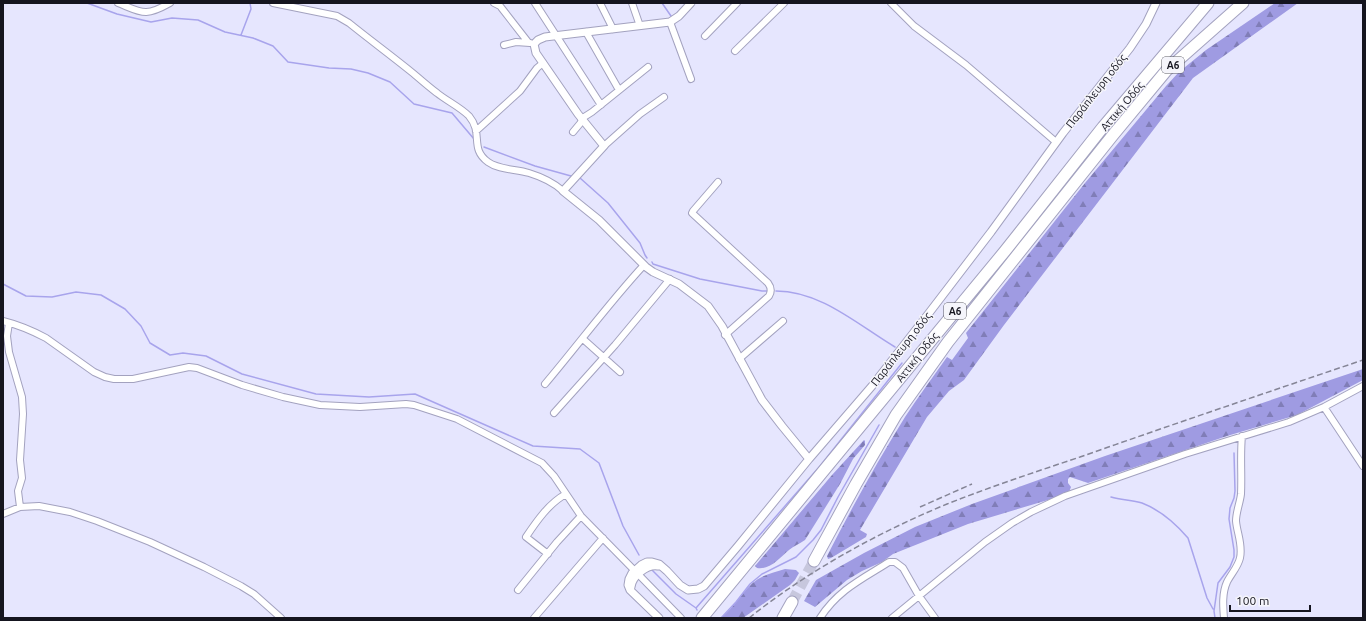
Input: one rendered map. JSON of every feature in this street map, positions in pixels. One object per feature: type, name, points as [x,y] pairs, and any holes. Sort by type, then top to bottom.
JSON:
[{"type":"highway","name":"Αττική Οδός","points":[[702,618],[1005,251],[1104,127],[1208,3]]},
{"type":"highway","name":"Αττική Οδός","points":[[814,561],[856,484],[896,416],[948,342],[1166,71],[1243,3]]},
{"type":"highway","points":[[784,618],[792,602]]},
{"type":"street","points":[[118,3],[138,11],[154,12],[170,3]]},
{"type":"street","points":[[273,3],[330,14],[349,23],[415,74],[437,94],[461,110],[471,120],[476,131],[479,154],[489,163],[495,166],[528,173],[548,180],[599,220],[644,265],[653,272],[670,279],[691,292],[708,306],[726,334],[769,410],[809,459]]},
{"type":"street","points":[[494,3],[500,6],[531,43],[582,119],[604,146]]},
{"type":"street","points":[[535,3],[601,105]]},
{"type":"street","points":[[600,3],[613,29]]},
{"type":"street","points":[[632,3],[640,26]]},
{"type":"street","points":[[504,45],[531,43],[545,37],[670,22],[679,16],[691,3]]},
{"type":"street","points":[[705,36],[737,3]]},
{"type":"street","points":[[735,51],[784,3]]},
{"type":"street","points":[[891,3],[914,26],[966,65],[1056,142]]},
{"type":"street","name":"Παράπλευρη οδός","points":[[636,572],[653,565],[663,567],[680,585],[688,590],[698,589],[704,586],[809,459],[872,386],[929,313],[991,232],[1056,142],[1130,48],[1146,24],[1156,3]]},
{"type":"street","points":[[670,22],[691,79]]},
{"type":"street","points":[[586,32],[619,90]]},
{"type":"street","points":[[476,131],[520,91],[543,62]]},
{"type":"street","points":[[573,132],[582,119],[648,68]]},
{"type":"street","points":[[563,191],[604,146],[640,114],[664,97]]},
{"type":"street","points":[[718,182],[692,211],[692,213],[771,286],[769,296],[726,334]]},
{"type":"street","points":[[545,384],[644,265]]},
{"type":"street","points":[[554,413],[604,358],[670,279]]},
{"type":"street","points":[[739,359],[783,321]]},
{"type":"street","points":[[20,507],[18,491],[22,478],[20,460],[24,414],[22,397],[8,352],[6,322],[25,327],[46,338],[94,372],[114,379],[133,379],[189,367],[197,368],[242,385],[283,397],[320,405],[354,407],[398,404],[414,405],[457,419],[536,459],[546,466],[581,516],[681,618]]},
{"type":"street","points":[[582,339],[620,372]]},
{"type":"street","points":[[892,618],[985,542],[1031,512],[1065,496],[1242,436],[1289,422],[1324,407],[1363,386]]},
{"type":"street","points":[[1324,407],[1363,466]]},
{"type":"street","points":[[1224,618],[1223,594],[1226,584],[1237,566],[1240,557],[1236,522],[1240,496],[1240,454],[1242,436]]},
{"type":"street","points":[[548,554],[526,537],[558,498],[566,494]]},
{"type":"street","points":[[3,514],[20,507],[39,506],[70,512],[97,521],[150,542],[241,586],[254,594],[281,618]]},
{"type":"street","points":[[518,590],[581,516]]},
{"type":"street","points":[[534,618],[603,538]]},
{"type":"street","points":[[820,618],[843,591],[889,562],[895,562],[903,568],[919,596],[935,618]]},
{"type":"street","points":[[636,572],[631,584],[634,595],[659,618]]},
{"type":"green space","points":[[1275,3],[1298,3],[1193,78],[1004,325],[964,380],[949,391],[927,417],[860,530],[867,534],[866,537],[828,559],[827,556],[864,486],[915,402],[947,357],[952,360],[968,338],[966,333],[1085,183],[1179,72],[1206,50]]},
{"type":"green space","points":[[1363,369],[1363,380],[1297,415],[1227,436],[1088,483],[1070,477],[1068,479],[1068,483],[1071,487],[1069,492],[1048,500],[968,524],[893,554],[882,562],[847,580],[815,607],[804,601],[816,580],[915,527],[972,504],[1105,456]]},
{"type":"green space","points":[[864,440],[865,445],[853,459],[840,484],[805,540],[771,565],[757,568],[755,566],[832,475]]},
{"type":"green space","points":[[785,569],[796,570],[799,573],[790,585],[743,618],[721,618],[758,579],[768,574]]},
{"type":"waterway","points":[[87,3],[117,14],[151,22],[172,18],[198,20],[225,32],[253,38],[273,46],[288,62],[329,68],[351,69],[368,73],[390,82],[414,104],[452,113],[474,139]]},
{"type":"waterway","points":[[241,35],[251,9],[250,3]]},
{"type":"waterway","points":[[662,3],[671,16]]},
{"type":"waterway","points":[[484,147],[535,166],[571,176]]},
{"type":"waterway","points":[[580,178],[608,203],[640,243],[647,258]]},
{"type":"waterway","points":[[652,262],[653,264],[700,279],[769,291]]},
{"type":"waterway","points":[[3,284],[26,296],[52,297],[76,292],[101,295],[125,309],[141,326],[150,343],[170,355],[183,353],[206,356],[242,374],[316,394],[369,397],[415,394],[533,446],[580,449],[599,463],[623,526],[639,555]]},
{"type":"waterway","points":[[776,291],[793,293],[824,303],[895,347]]},
{"type":"waterway","points":[[697,610],[696,608],[820,466],[902,363]]},
{"type":"waterway","points":[[721,618],[750,584],[762,574],[796,557],[813,540],[821,530],[879,425]]},
{"type":"waterway","points":[[1215,618],[1214,611],[1218,583],[1230,567],[1234,557],[1229,519],[1230,508],[1235,491],[1234,453]]},
{"type":"waterway","points":[[1111,497],[1142,503],[1155,509],[1173,523],[1188,538],[1207,598],[1213,609]]},
{"type":"waterway","points":[[651,569],[676,594],[696,608]]},
{"type":"tunnel","points":[[792,602],[814,561]]},
{"type":"railway","points":[[749,618],[795,584],[844,554],[895,527],[947,504],[1363,360]]},
{"type":"railway","points":[[920,507],[972,484]]}]
